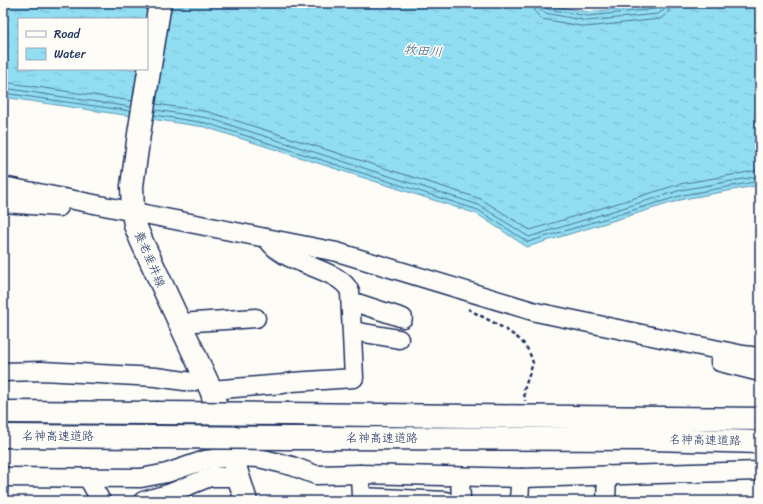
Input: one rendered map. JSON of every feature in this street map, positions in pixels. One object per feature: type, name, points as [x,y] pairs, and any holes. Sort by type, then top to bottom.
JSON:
[{"type":"main road","name":"養老垂井線","points":[[160,3],[132,186],[135,225],[207,383],[246,501]]},
{"type":"main road","name":"名神高速道路","points":[[3,412],[760,419]]},
{"type":"main road","name":"名神高速道路","points":[[3,436],[644,439],[760,442]]},
{"type":"street","points":[[3,186],[337,252],[536,312],[743,355],[760,357]]},
{"type":"street","points":[[3,202],[81,209],[95,205]]},
{"type":"street","points":[[3,372],[42,371],[156,377],[207,383],[283,384],[292,382],[354,378],[351,301],[350,292],[347,285],[330,275],[285,255],[272,246],[266,238]]},
{"type":"street","points":[[351,301],[403,318]]},
{"type":"street","points":[[179,323],[256,318]]},
{"type":"street","points":[[352,331],[399,339]]},
{"type":"street","points":[[700,346],[703,355],[717,361],[760,372]]},
{"type":"street","points":[[143,501],[168,494],[259,458],[292,466],[316,475],[360,474],[522,478],[760,471]]},
{"type":"street","points":[[3,477],[141,478],[167,473],[205,460],[236,467]]},
{"type":"street","points":[[360,474],[361,499],[446,501]]},
{"type":"street","points":[[405,475],[407,499]]},
{"type":"street","points":[[606,501],[607,475]]},
{"type":"street","points":[[460,477],[461,501]]},
{"type":"street","points":[[88,478],[101,501]]},
{"type":"street","points":[[520,501],[520,485],[522,478]]},
{"type":"path","points":[[468,308],[525,344],[533,363],[524,390],[525,401]]},
{"type":"water","name":"牧田川","points":[[3,3],[538,3],[588,12],[674,3],[760,3],[760,185],[684,199],[527,247],[477,214],[205,127],[3,97]]}]
